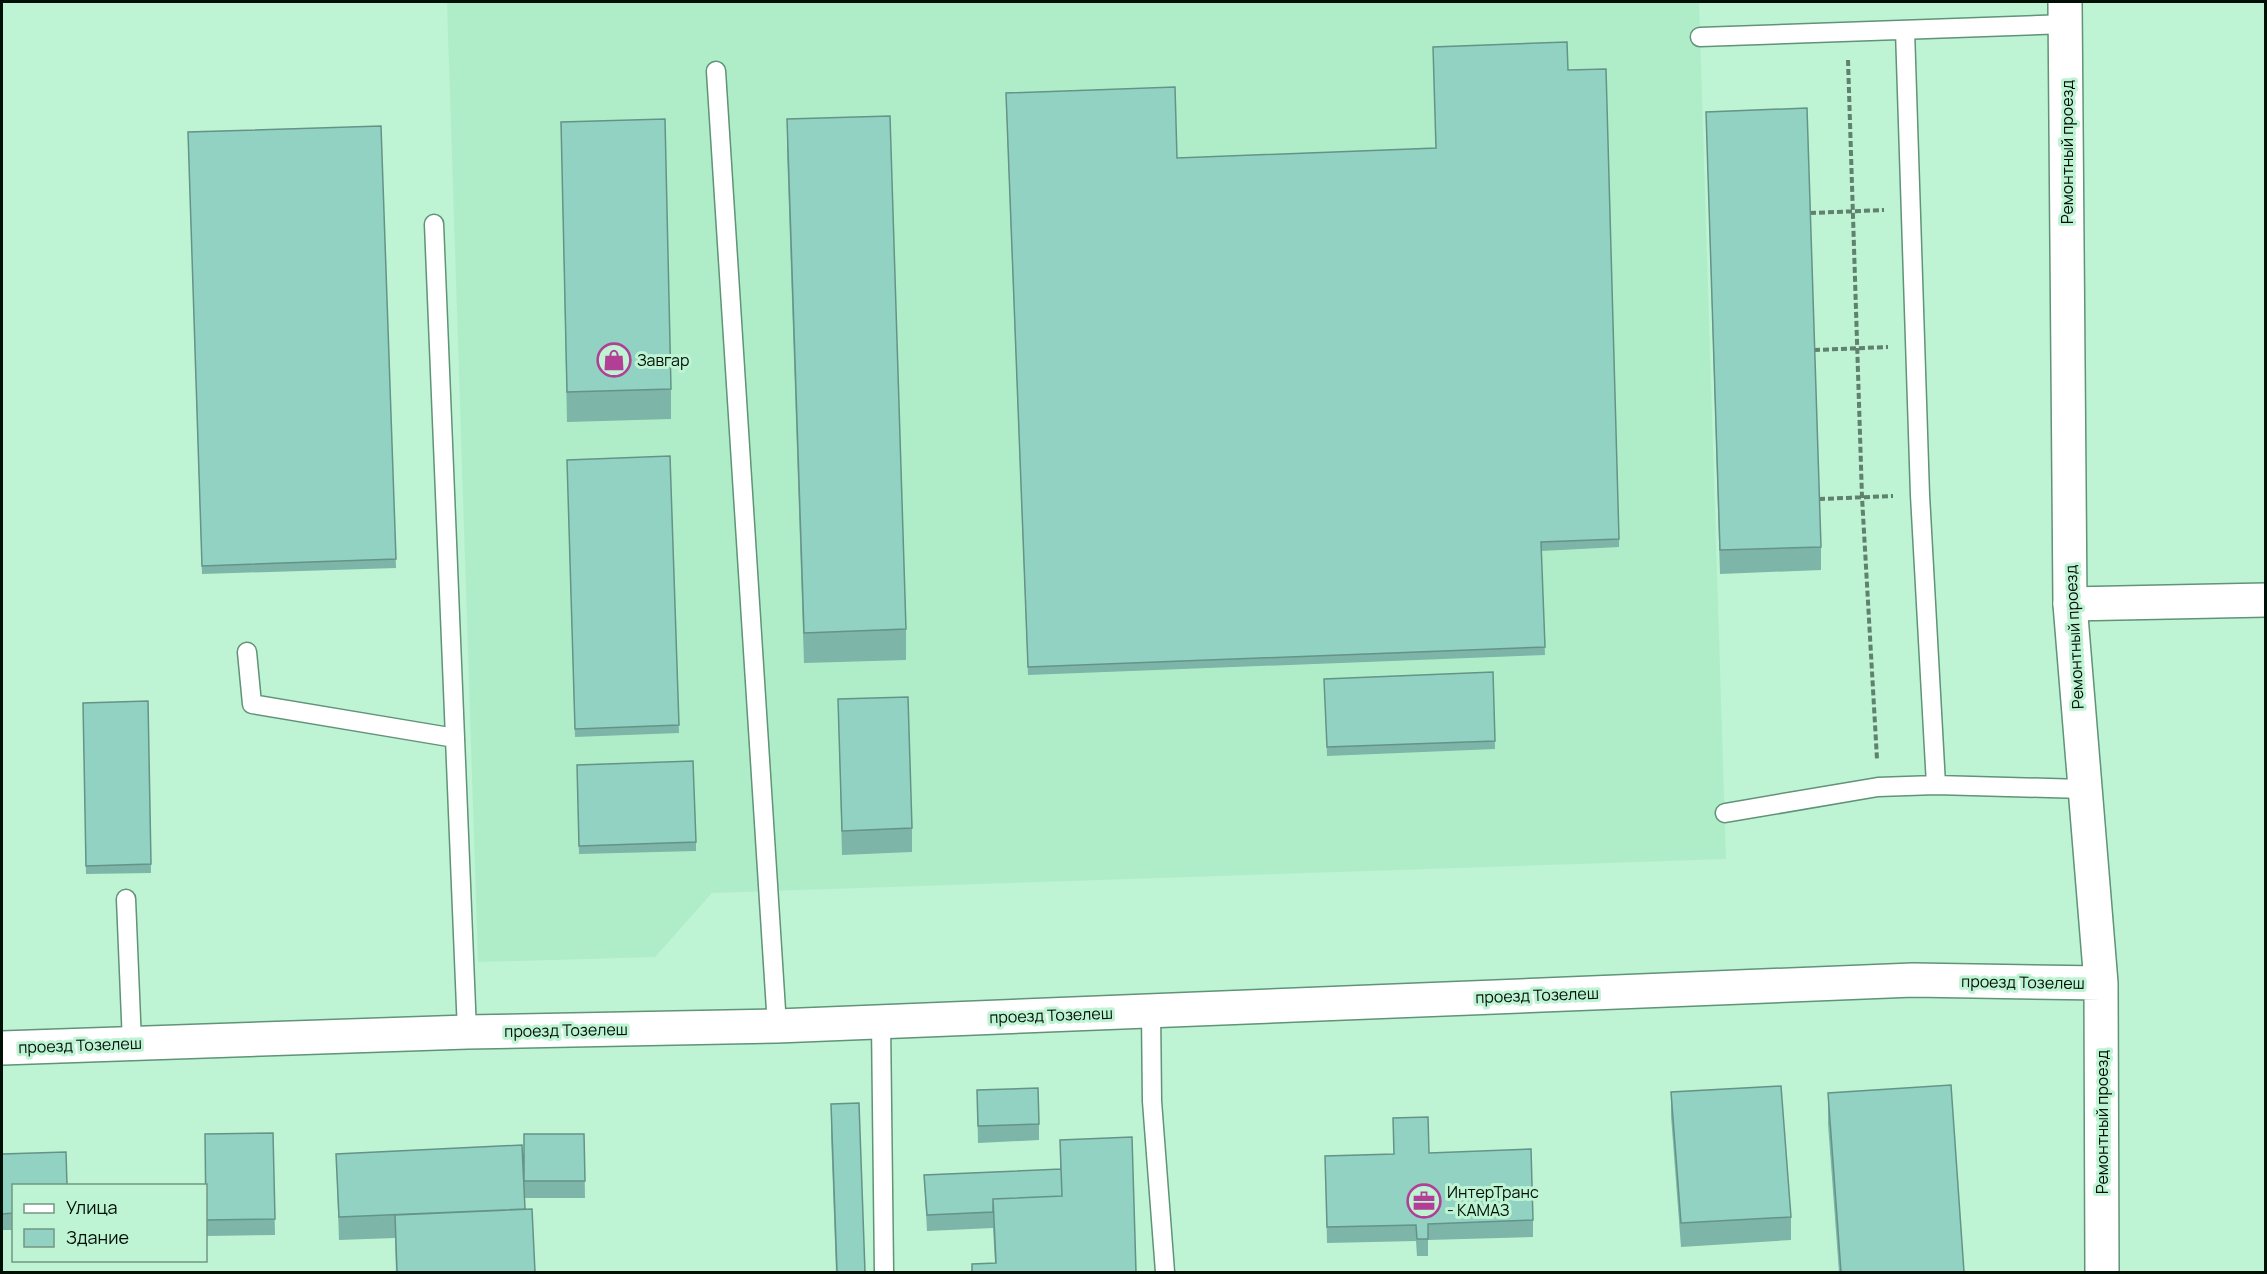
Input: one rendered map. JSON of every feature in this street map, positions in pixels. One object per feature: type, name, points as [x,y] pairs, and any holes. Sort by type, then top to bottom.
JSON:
[{"type":"street","name":"Ремонтный проезд","points":[[2066,13],[2070,604],[2083,789],[2101,983],[2102,1272]]},
{"type":"street","points":[[2070,604],[2265,600]]},
{"type":"street","name":"проезд Тозелеш","points":[[2,1048],[467,1032],[777,1026],[1913,980],[2101,983]]},
{"type":"lane","points":[[1701,37],[1905,30],[2066,13]]},
{"type":"lane","points":[[1905,30],[1920,495],[1936,785]]},
{"type":"lane","points":[[716,71],[777,1026]]},
{"type":"lane","points":[[434,224],[467,1032]]},
{"type":"lane","points":[[247,652],[252,704],[455,738]]},
{"type":"lane","points":[[1725,813],[1878,786],[1936,785],[2083,789]]},
{"type":"lane","points":[[126,899],[132,1043]]},
{"type":"lane","points":[[1151,1011],[1152,1101],[1165,1272]]},
{"type":"lane","points":[[881,1022],[884,1272]]},
{"type":"path","points":[[1848,32],[1862,497],[1878,786]]},
{"type":"path","points":[[1810,213],[1911,209]]},
{"type":"path","points":[[1814,350],[1915,346]]},
{"type":"path","points":[[1819,499],[1920,495]]},
{"type":"shaded area","points":[[447,2],[1699,2],[1726,859],[712,893],[655,957],[478,962]]},
{"type":"building","points":[[1567,42],[1568,70],[1606,69],[1619,539],[1541,542],[1545,647],[1028,667],[1006,93],[1175,87],[1177,158],[1436,148],[1433,47]]},
{"type":"building","points":[[1807,108],[1821,547],[1720,550],[1706,112]]},
{"type":"building","points":[[890,116],[906,629],[804,633],[787,119]]},
{"type":"building","points":[[665,119],[671,389],[567,392],[561,122]]},
{"type":"building","points":[[381,126],[396,559],[202,566],[188,132]]},
{"type":"building","points":[[670,456],[679,725],[575,729],[567,460]]},
{"type":"building","points":[[1493,672],[1495,741],[1327,747],[1324,679]]},
{"type":"building","points":[[908,697],[912,828],[842,831],[838,699]]},
{"type":"building","points":[[148,701],[151,864],[86,866],[83,703]]},
{"type":"building","points":[[693,761],[696,842],[579,846],[577,765]]},
{"type":"building","points":[[1951,1085],[1964,1272],[1841,1272],[1828,1093]]},
{"type":"building","points":[[1781,1086],[1791,1217],[1681,1223],[1671,1092]]},
{"type":"building","points":[[1038,1088],[1039,1124],[978,1126],[977,1090]]},
{"type":"building","points":[[859,1103],[865,1272],[837,1272],[831,1104]]},
{"type":"building","points":[[1428,1117],[1429,1153],[1531,1149],[1533,1220],[1428,1224],[1428,1239],[1417,1239],[1416,1225],[1327,1227],[1325,1156],[1394,1154],[1393,1118]]},
{"type":"building","points":[[273,1133],[275,1219],[207,1220],[205,1134]]},
{"type":"building","points":[[524,1134],[584,1134],[585,1181],[524,1181]]},
{"type":"building","points":[[1132,1137],[1136,1272],[972,1272],[972,1264],[996,1263],[993,1199],[1062,1196],[1060,1140]]},
{"type":"building","points":[[522,1145],[525,1209],[339,1217],[336,1154]]},
{"type":"building","points":[[66,1152],[67,1184],[12,1184],[12,1213],[2,1214],[2,1154]]},
{"type":"building","points":[[1061,1169],[1062,1196],[993,1199],[993,1212],[927,1215],[924,1175]]},
{"type":"building","points":[[532,1209],[535,1272],[397,1272],[395,1215]]},
{"type":"place","name":"Завгар","points":[[614,360]]},
{"type":"place","name":"ИнтерТранс - КАМАЗ","points":[[1424,1201]]}]
